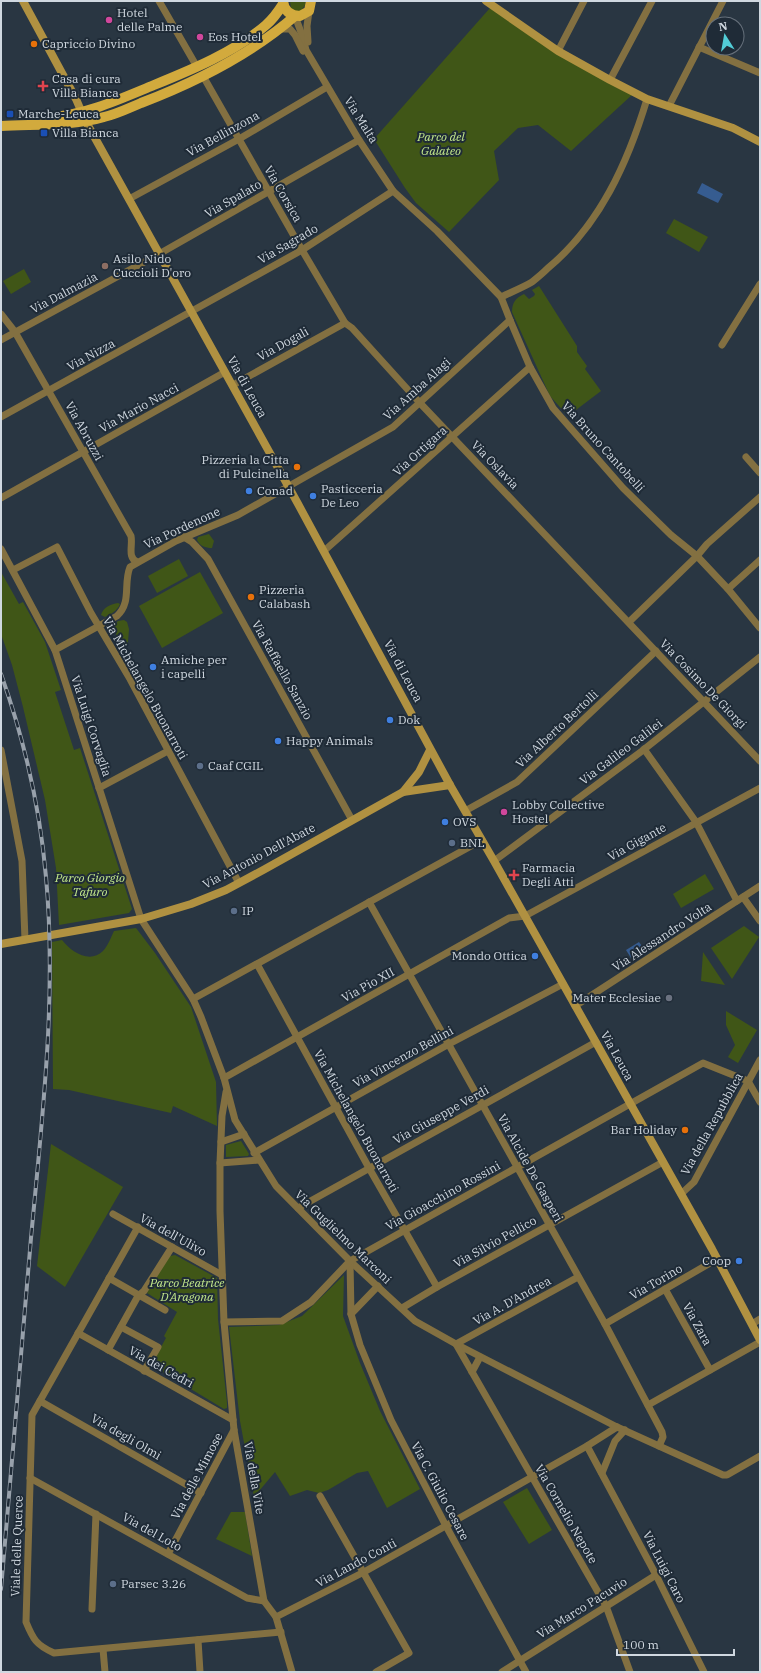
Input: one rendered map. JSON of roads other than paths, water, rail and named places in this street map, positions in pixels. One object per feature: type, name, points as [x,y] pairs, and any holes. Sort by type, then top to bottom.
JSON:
[{"type":"main road","name":"Via di Leuca","points":[[23,1],[76,99],[83,116],[289,486],[450,785]]},
{"type":"main road","points":[[486,1],[558,51],[647,99],[698,115],[759,139]]},
{"type":"main road","points":[[1,120],[65,116],[104,117],[170,92],[266,26],[276,15],[283,3]]},
{"type":"main road","points":[[283,3],[285,10],[289,14],[295,16],[300,16],[310,6]]},
{"type":"main road","points":[[200,72],[233,60],[280,29],[295,16]]},
{"type":"main road","points":[[1,126],[83,116]]},
{"type":"main road","name":"Via Antonio Dell'Abate","points":[[403,792],[419,772],[430,750]]},
{"type":"main road","name":"Via Antonio Dell'Abate","points":[[1,944],[141,919],[208,898],[239,883],[403,792],[450,785]]},
{"type":"main road","name":"Via Leuca","points":[[450,785],[718,1259],[760,1341]]},
{"type":"street","name":"Via Corsica","points":[[159,1],[345,323]]},
{"type":"street","points":[[558,51],[584,1]]},
{"type":"street","points":[[610,80],[652,1]]},
{"type":"street","points":[[669,106],[723,1]]},
{"type":"street","name":"Via Malta","points":[[310,6],[307,39],[312,60]]},
{"type":"street","name":"Via Malta","points":[[295,16],[306,50],[393,192]]},
{"type":"street","name":"Via Malta","points":[[280,29],[290,29],[296,35],[303,52],[312,60]]},
{"type":"street","points":[[699,47],[760,73]]},
{"type":"street","name":"Via Bellinzona","points":[[129,199],[239,139],[328,87]]},
{"type":"street","points":[[501,297],[532,282],[561,257],[585,229],[615,183],[632,145],[647,99]]},
{"type":"street","name":"Via Spalato","points":[[159,254],[360,140]]},
{"type":"street","name":"Via Bruno Cantobelli","points":[[393,192],[436,231],[501,297],[530,367],[553,408],[623,488],[671,535],[697,556],[728,589],[760,628]]},
{"type":"street","name":"Via Sagrado","points":[[191,311],[302,250],[393,192]]},
{"type":"street","name":"Via Dalmazia","points":[[1,340],[159,254]]},
{"type":"street","points":[[722,345],[760,284]]},
{"type":"street","name":"Via Nizza","points":[[1,418],[191,311]]},
{"type":"street","name":"Via Abruzzi","points":[[1,314],[16,332],[131,536],[130,554],[133,560],[137,562]]},
{"type":"street","name":"Via Amba Alagi","points":[[289,486],[392,426],[510,320]]},
{"type":"street","name":"Via Dogali","points":[[232,385],[345,323]]},
{"type":"street","name":"Via Oslavia","points":[[345,323],[352,328],[419,402],[629,622]]},
{"type":"street","name":"Via Ortigara","points":[[324,551],[530,367]]},
{"type":"street","name":"Via Mario Nacci","points":[[1,498],[225,372]]},
{"type":"street","points":[[746,457],[760,473]]},
{"type":"street","name":"Via Pordenone","points":[[55,650],[117,616],[122,611],[126,603],[129,570],[130,567],[137,562],[184,537],[238,515],[289,486]]},
{"type":"street","points":[[629,622],[697,556],[707,544],[760,497]]},
{"type":"street","name":"Via Raffaello Sanzio","points":[[184,537],[192,542],[208,559],[352,820]]},
{"type":"street","name":"Via Michelangelo Buonarroti","points":[[13,570],[57,547],[98,626],[122,668],[130,678],[239,883]]},
{"type":"street","name":"Via Luigi Corvaglia","points":[[1,549],[55,650],[141,919]]},
{"type":"street","points":[[728,589],[760,560]]},
{"type":"street","name":"Via Cosimo De Giorgi","points":[[629,622],[760,761]]},
{"type":"street","name":"Via Alberto Bertolli","points":[[465,811],[517,782],[656,652]]},
{"type":"street","name":"Via Galileo Galilei","points":[[494,861],[644,749],[760,657]]},
{"type":"street","points":[[644,749],[696,822],[740,899],[760,922]]},
{"type":"street","points":[[1,750],[22,861],[25,940]]},
{"type":"street","points":[[100,788],[168,751]]},
{"type":"street","name":"Via Gigante","points":[[525,916],[760,788]]},
{"type":"street","points":[[193,999],[482,840]]},
{"type":"street","name":"Via Alessandro Volta","points":[[575,1006],[740,899],[759,890]]},
{"type":"street","name":"Via Alcide De Gasperi","points":[[369,902],[605,1324],[662,1432],[663,1437],[660,1446]]},
{"type":"street","name":"Via Pio XII","points":[[224,1078],[410,975],[509,918],[525,916]]},
{"type":"street","name":"Via Guglielmo Marconi","points":[[141,919],[193,999],[224,1078],[235,1120],[254,1153],[276,1186],[350,1261],[415,1321],[480,1357],[617,1427],[723,1475],[727,1475],[760,1456]]},
{"type":"street","name":"Via Michelangelo Buonarroti","points":[[257,964],[369,1168],[437,1287]]},
{"type":"street","name":"Via Vincenzo Bellini","points":[[254,1153],[449,1044],[563,984]]},
{"type":"street","name":"Via Giuseppe Verdi","points":[[298,1208],[596,1042]]},
{"type":"street","name":"Via della Repubblica","points":[[680,1194],[694,1182],[760,1060]]},
{"type":"street","name":"Via Gioacchino Rossini","points":[[350,1261],[703,1064],[748,1081]]},
{"type":"street","points":[[748,1081],[760,1102]]},
{"type":"street","name":"Via della Vite","points":[[226,1090],[222,1116],[220,1163],[222,1275],[224,1322],[234,1430],[264,1601],[276,1617],[288,1659]]},
{"type":"street","points":[[221,1142],[244,1134]]},
{"type":"street","points":[[220,1163],[259,1160]]},
{"type":"street","name":"Via Silvio Pellico","points":[[402,1308],[437,1287],[663,1162]]},
{"type":"street","name":"Via dell'Ulivo","points":[[113,1214],[222,1275]]},
{"type":"street","name":"Viale delle Querce","points":[[138,1227],[32,1415],[26,1622],[31,1635],[40,1647],[54,1653],[281,1632]]},
{"type":"street","points":[[108,1350],[138,1296],[144,1291],[172,1247]]},
{"type":"street","name":"Via Torino","points":[[605,1324],[718,1259]]},
{"type":"street","points":[[224,1322],[282,1320],[311,1302],[350,1261]]},
{"type":"street","name":"Via C. Giulio Cesare","points":[[350,1261],[351,1314],[360,1345],[390,1420],[526,1672]]},
{"type":"street","name":"Via A. D'Andrea","points":[[456,1344],[578,1277]]},
{"type":"street","points":[[109,1278],[138,1296],[166,1310]]},
{"type":"street","points":[[351,1314],[378,1286]]},
{"type":"street","name":"Via Zara","points":[[665,1289],[710,1370]]},
{"type":"street","points":[[752,1324],[760,1319]]},
{"type":"street","points":[[121,1326],[158,1347],[144,1370]]},
{"type":"street","name":"Via dei Cedri","points":[[78,1333],[233,1420]]},
{"type":"street","points":[[648,1406],[760,1341]]},
{"type":"street","name":"Via Cornelio Nepote","points":[[456,1344],[606,1606],[630,1672]]},
{"type":"street","points":[[472,1372],[480,1357]]},
{"type":"street","name":"Via degli Olmi","points":[[40,1400],[201,1493]]},
{"type":"street","name":"Via Lando Conti","points":[[276,1617],[364,1572],[533,1477],[617,1427]]},
{"type":"street","name":"Via delle Mimose","points":[[168,1554],[234,1430]]},
{"type":"street","points":[[602,1473],[615,1441],[625,1430]]},
{"type":"street","name":"Via Luigi Caro","points":[[587,1446],[656,1575],[704,1672]]},
{"type":"street","name":"Via del Loto","points":[[30,1478],[247,1598],[264,1601]]},
{"type":"street","points":[[320,1496],[364,1572],[408,1653],[376,1672]]},
{"type":"street","points":[[92,1610],[96,1514]]},
{"type":"street","name":"Via Marco Pacuvio","points":[[502,1672],[656,1575]]},
{"type":"street","points":[[198,1640],[200,1672]]},
{"type":"street","points":[[103,1649],[105,1672]]},
{"type":"street","points":[[288,1659],[288,1672]]},
{"type":"street","points":[[288,1659],[292,1672]]},
{"type":"water","points":[[702,183],[723,194],[718,203],[697,193]]},
{"type":"water","points":[[639,942],[644,949],[631,958],[626,950]]},
{"type":"railway","points":[[1,674],[24,749],[40,825],[46,877],[50,967],[47,1058],[1,1589]]},
{"type":"place","name":"Hotel delle Palme","points":[[109,20]]},
{"type":"place","name":"Eos Hotel","points":[[200,37]]},
{"type":"place","name":"Capriccio Divino","points":[[34,44]]},
{"type":"place","name":"Casa di cura Villa Bianca","points":[[43,86]]},
{"type":"place","name":"Marche-Leuca","points":[[10,114]]},
{"type":"place","name":"Villa Bianca","points":[[44,133]]},
{"type":"place","name":"Asilo Nido Cuccioli D'oro","points":[[105,266]]},
{"type":"place","name":"Pizzeria la Citta di Pulcinella","points":[[297,467]]},
{"type":"place","name":"Conad","points":[[249,491]]},
{"type":"place","name":"Pasticceria De Leo","points":[[313,496]]},
{"type":"place","name":"Pizzeria Calabash","points":[[251,597]]},
{"type":"place","name":"Amiche per i capelli","points":[[153,667]]},
{"type":"place","name":"Dok","points":[[390,720]]},
{"type":"place","name":"Happy Animals","points":[[278,741]]},
{"type":"place","name":"Caaf CGIL","points":[[200,766]]},
{"type":"place","name":"Lobby Collective Hostel","points":[[504,812]]},
{"type":"place","name":"OVS","points":[[445,822]]},
{"type":"place","name":"BNL","points":[[452,843]]},
{"type":"place","name":"Farmacia Degli Atti","points":[[514,875]]},
{"type":"place","name":"IP","points":[[234,911]]},
{"type":"place","name":"Mondo Ottica","points":[[535,956]]},
{"type":"place","name":"Mater Ecclesiae","points":[[669,998]]},
{"type":"place","name":"Bar Holiday","points":[[685,1130]]},
{"type":"place","name":"Coop","points":[[739,1261]]},
{"type":"place","name":"Parsec 3.26","points":[[113,1584]]},
{"type":"park label","name":"Parco del Galateo","points":[[441,144]]},
{"type":"park label","name":"Parco Giorgio Tafuro","points":[[90,885]]},
{"type":"park label","name":"Parco Beatrice D'Aragona","points":[[187,1290]]}]
